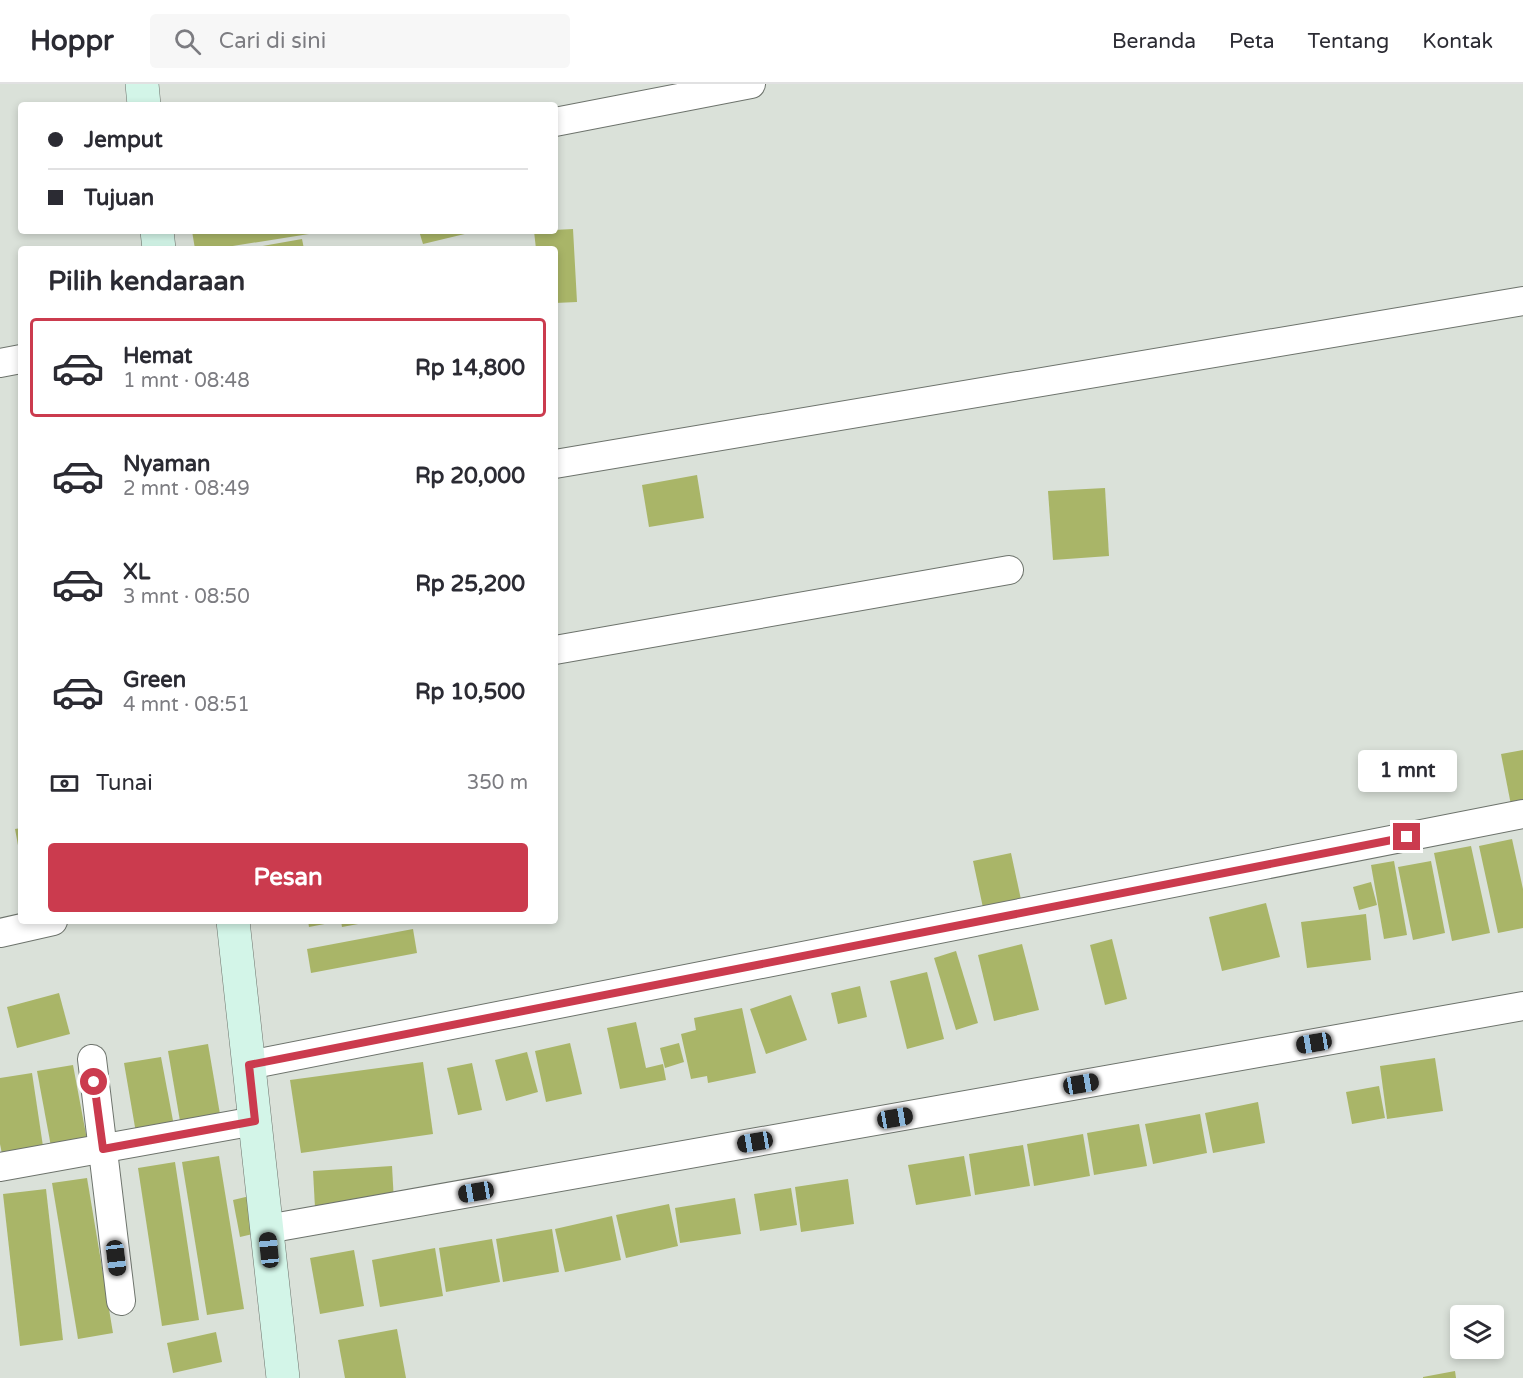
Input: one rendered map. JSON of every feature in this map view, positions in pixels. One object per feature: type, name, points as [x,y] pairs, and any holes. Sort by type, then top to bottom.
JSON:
[{"type":"street","points":[[142,84],[144,102]]},
{"type":"street","points":[[558,121],[751,84]]},
{"type":"street","points":[[558,463],[1523,300]]},
{"type":"street","points":[[0,363],[18,360]]},
{"type":"street","points":[[558,649],[1010,570]]},
{"type":"street","points":[[249,1065],[1523,814]]},
{"type":"street","points":[[0,933],[40,924]]},
{"type":"street","points":[[233,924],[283,1378]]},
{"type":"street","points":[[267,1229],[1523,1006]]},
{"type":"street","points":[[92,1059],[121,1301]]},
{"type":"street","points":[[0,1167],[255,1121]]},
{"type":"building","points":[[573,229],[577,302],[558,303],[558,246],[536,246],[534,234],[558,234],[558,230]]},
{"type":"building","points":[[192,234],[309,234],[233,246],[194,246]]},
{"type":"building","points":[[420,234],[465,234],[423,244]]},
{"type":"building","points":[[302,239],[303,246],[262,246]]},
{"type":"building","points":[[697,475],[704,518],[649,527],[642,485]]},
{"type":"building","points":[[1105,488],[1109,556],[1053,560],[1048,491]]},
{"type":"building","points":[[1523,750],[1523,808],[1512,810],[1501,754]]},
{"type":"building","points":[[18,828],[18,845],[15,829]]},
{"type":"building","points":[[1512,839],[1523,889],[1523,928],[1498,933],[1479,846]]},
{"type":"building","points":[[1471,846],[1490,933],[1452,941],[1434,853]]},
{"type":"building","points":[[1011,853],[1023,909],[985,917],[973,861]]},
{"type":"building","points":[[1394,861],[1407,935],[1384,939],[1371,865]]},
{"type":"building","points":[[1431,861],[1445,933],[1413,940],[1398,867]]},
{"type":"building","points":[[1371,882],[1377,905],[1359,910],[1353,887]]},
{"type":"building","points":[[1266,903],[1280,957],[1222,971],[1209,917]]},
{"type":"building","points":[[1366,914],[1371,960],[1307,968],[1301,922]]},
{"type":"building","points":[[308,924],[325,924],[309,927]]},
{"type":"building","points":[[342,924],[358,924],[342,927]]},
{"type":"building","points":[[413,929],[417,953],[311,973],[307,949]]},
{"type":"building","points":[[1112,939],[1127,999],[1105,1005],[1090,945]]},
{"type":"building","points":[[1022,944],[1039,1010],[994,1021],[978,955]]},
{"type":"building","points":[[956,951],[978,1023],[956,1030],[934,958]]},
{"type":"building","points":[[927,972],[944,1039],[907,1049],[890,981]]},
{"type":"building","points":[[860,986],[867,1017],[838,1024],[831,993]]},
{"type":"building","points":[[59,993],[70,1034],[17,1048],[7,1007]]},
{"type":"building","points":[[791,995],[807,1040],[766,1054],[750,1009]]},
{"type":"building","points":[[742,1008],[756,1073],[708,1083],[707,1076],[691,1079],[681,1034],[696,1030],[694,1018]]},
{"type":"building","points":[[636,1022],[646,1068],[663,1064],[666,1080],[620,1089],[607,1028]]},
{"type":"building","points":[[570,1043],[582,1094],[546,1102],[535,1051]]},
{"type":"building","points":[[679,1043],[684,1062],[665,1068],[660,1048]]},
{"type":"building","points":[[208,1044],[221,1120],[181,1127],[168,1051]]},
{"type":"building","points":[[527,1052],[538,1092],[506,1101],[495,1060]]},
{"type":"building","points":[[161,1057],[174,1126],[136,1133],[124,1063]]},
{"type":"building","points":[[1435,1058],[1443,1111],[1387,1119],[1380,1066]]},
{"type":"building","points":[[423,1062],[433,1134],[301,1153],[290,1080]]},
{"type":"building","points":[[472,1063],[482,1110],[458,1115],[447,1068]]},
{"type":"building","points":[[73,1065],[88,1145],[52,1152],[37,1071]]},
{"type":"building","points":[[32,1073],[44,1153],[3,1159],[0,1144],[0,1078]]},
{"type":"building","points":[[1379,1086],[1385,1118],[1352,1124],[1346,1092]]},
{"type":"building","points":[[1258,1102],[1265,1143],[1213,1153],[1205,1113]]},
{"type":"building","points":[[1200,1114],[1207,1153],[1153,1164],[1145,1124]]},
{"type":"building","points":[[1139,1124],[1147,1166],[1094,1175],[1087,1133]]},
{"type":"building","points":[[1083,1134],[1090,1176],[1034,1186],[1027,1144]]},
{"type":"building","points":[[1023,1145],[1030,1186],[975,1195],[969,1154]]},
{"type":"building","points":[[219,1156],[244,1309],[207,1315],[182,1162]]},
{"type":"building","points":[[964,1156],[971,1196],[916,1205],[908,1165]]},
{"type":"building","points":[[175,1162],[199,1320],[162,1326],[138,1168]]},
{"type":"building","points":[[392,1166],[394,1202],[315,1208],[313,1171]]},
{"type":"building","points":[[87,1178],[113,1333],[78,1339],[52,1183]]},
{"type":"building","points":[[848,1179],[854,1224],[801,1232],[795,1187]]},
{"type":"building","points":[[791,1188],[797,1225],[760,1231],[754,1194]]},
{"type":"building","points":[[46,1189],[63,1340],[20,1346],[3,1194]]},
{"type":"building","points":[[254,1195],[262,1232],[240,1237],[233,1200]]},
{"type":"building","points":[[735,1198],[741,1234],[680,1243],[675,1208]]},
{"type":"building","points":[[669,1204],[678,1246],[626,1258],[616,1215]]},
{"type":"building","points":[[612,1216],[621,1260],[565,1272],[555,1229]]},
{"type":"building","points":[[552,1229],[559,1272],[503,1282],[496,1239]]},
{"type":"building","points":[[492,1239],[500,1282],[446,1292],[439,1248]]},
{"type":"building","points":[[435,1248],[443,1296],[380,1307],[372,1260]]},
{"type":"building","points":[[354,1250],[364,1306],[320,1314],[310,1258]]},
{"type":"building","points":[[397,1329],[406,1378],[345,1378],[338,1340]]},
{"type":"building","points":[[216,1332],[222,1362],[173,1373],[167,1343]]},
{"type":"building","points":[[1455,1371],[1456,1378],[1423,1378],[1423,1377]]},
{"type":"route","points":[[94,1082],[103,1149],[255,1121],[249,1065],[1407,837]]}]
